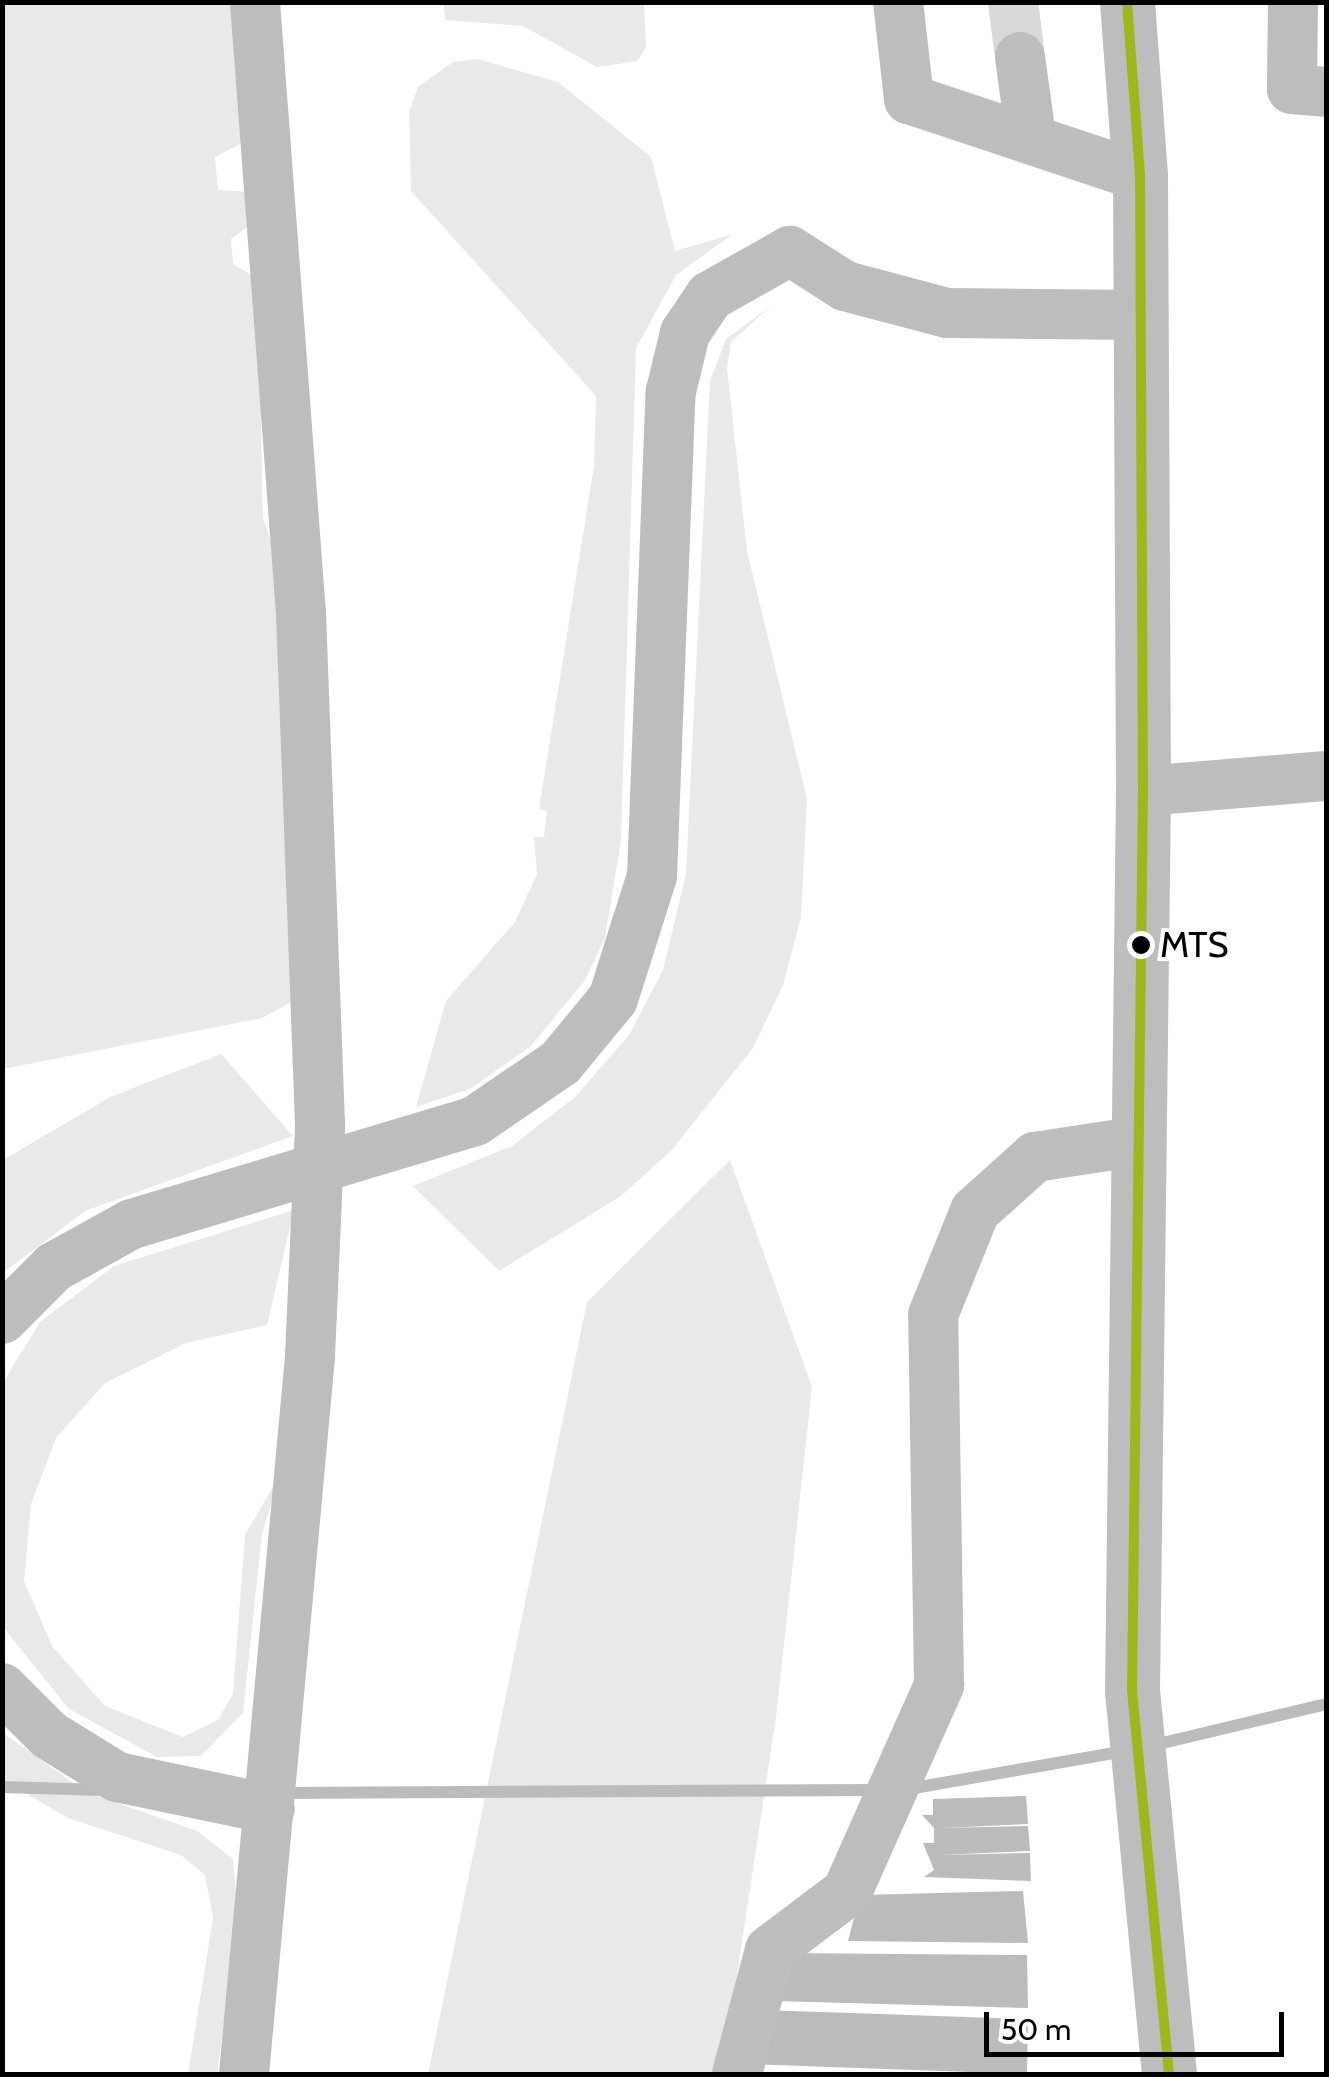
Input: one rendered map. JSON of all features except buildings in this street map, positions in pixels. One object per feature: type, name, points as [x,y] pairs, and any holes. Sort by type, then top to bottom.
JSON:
[{"type":"main road","points":[[1127,2],[1140,176],[1144,792],[1132,1690],[1139,1796],[1169,2074]]},
{"type":"lane","points":[[244,2074],[316,1279],[320,1124],[302,633],[255,2]]},
{"type":"lane","points":[[898,2],[909,99],[1140,176]]},
{"type":"lane","points":[[1293,2],[1292,89],[1326,92]]},
{"type":"lane","points":[[1020,58],[1030,137]]},
{"type":"lane","points":[[2,1319],[88,1244],[270,1180],[429,1139],[475,1121],[560,1063],[631,963],[653,862],[671,391],[685,334],[710,296],[790,251],[846,286],[948,313],[1142,315]]},
{"type":"lane","points":[[1144,792],[1326,776]]},
{"type":"lane","points":[[737,2074],[770,1950],[847,1892],[938,1685],[934,1315],[975,1211],[1035,1157],[1139,1141]]},
{"type":"lane","points":[[2,1688],[48,1735],[117,1776],[270,1809]]},
{"type":"shaded area","points":[[3,3],[235,3],[248,140],[215,157],[218,190],[252,192],[254,222],[231,239],[233,264],[258,279],[263,518],[285,580],[297,999],[262,1018],[3,1069]]},
{"type":"shaded area","points":[[443,3],[644,3],[646,48],[637,61],[597,67],[523,26],[446,20]]},
{"type":"shaded area","points":[[478,59],[558,82],[651,157],[675,251],[733,234],[676,275],[636,348],[621,841],[605,938],[585,980],[531,1046],[470,1089],[416,1107],[446,1001],[515,922],[537,874],[534,837],[544,837],[547,811],[539,809],[594,466],[596,396],[411,191],[409,112],[418,87],[453,62]]},
{"type":"shaded area","points":[[771,306],[731,342],[727,368],[747,551],[807,799],[801,917],[783,985],[753,1048],[671,1151],[621,1196],[499,1271],[413,1186],[512,1146],[575,1097],[629,1035],[663,970],[686,874],[710,381],[726,339]]},
{"type":"shaded area","points":[[221,1054],[293,1136],[85,1211],[3,1273],[3,1160],[110,1097]]},
{"type":"shaded area","points":[[730,1160],[812,1387],[776,1717],[722,2074],[428,2074],[587,1302]]},
{"type":"shaded area","points":[[294,1210],[267,1325],[186,1343],[105,1383],[56,1438],[31,1504],[24,1581],[52,1646],[105,1706],[183,1737],[218,1720],[233,1694],[245,1535],[280,1475],[262,1534],[243,1713],[201,1756],[157,1757],[69,1709],[3,1627],[2,1384],[40,1322],[114,1266]]},
{"type":"shaded area","points":[[2,1732],[86,1792],[197,1831],[233,1859],[238,1919],[217,2074],[188,2074],[213,1918],[205,1875],[181,1855],[68,1818],[3,1780]]},
{"type":"shaded area","points":[[1026,1796],[1028,1824],[942,1828],[1028,1826],[1030,1851],[938,1855],[1030,1853],[1031,1881],[924,1877],[934,1870],[923,1843],[934,1843],[934,1828],[922,1815],[933,1815],[933,1799]]},
{"type":"shaded area","points":[[1023,1891],[1028,1943],[848,1941],[860,1895]]},
{"type":"shaded area","points":[[786,1953],[1027,1955],[1028,2008],[776,2001]]},
{"type":"shaded area","points":[[760,2010],[1028,2019],[1027,2074],[751,2064]]},
{"type":"waterway","points":[[1150,1746],[1326,1704]]},
{"type":"waterway","points":[[908,1789],[1125,1751]]},
{"type":"waterway","points":[[2,1787],[104,1790]]},
{"type":"waterway","points":[[278,1793],[878,1790]]},
{"type":"tunnel","points":[[1013,2],[1020,57]]},
{"type":"transit line","points":[[1127,2],[1140,176],[1143,791],[1132,1690],[1169,2074]]},
{"type":"place","name":"MTS","points":[[1141,945]]}]
